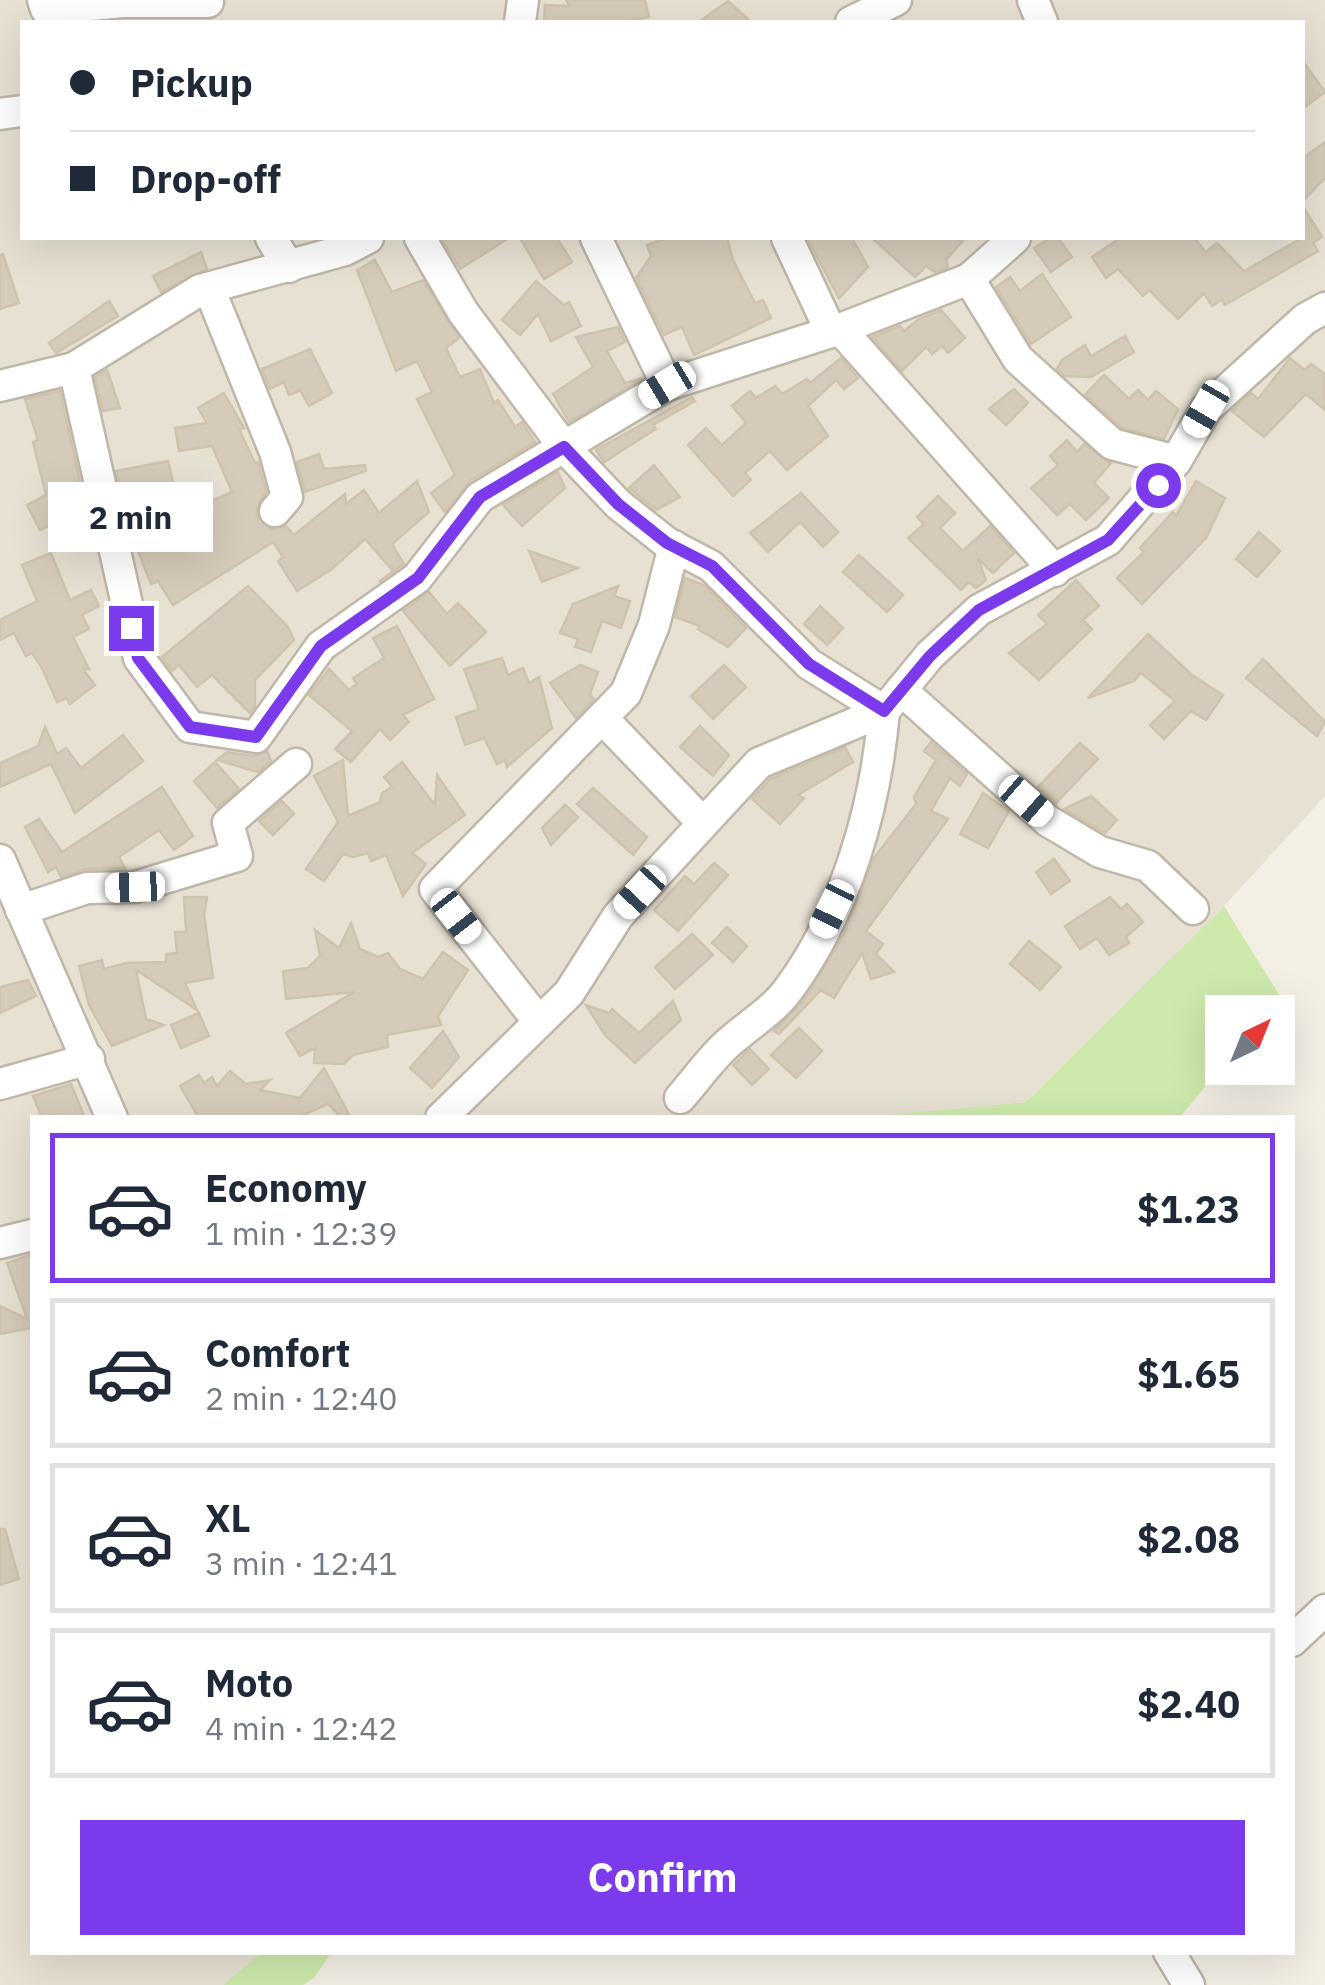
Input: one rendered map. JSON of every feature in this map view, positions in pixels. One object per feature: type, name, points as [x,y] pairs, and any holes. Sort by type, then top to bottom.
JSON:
[{"type":"street","points":[[43,0],[46,9],[124,2],[208,2]]},
{"type":"street","points":[[855,20],[896,0]]},
{"type":"street","points":[[271,240],[288,267]]},
{"type":"street","points":[[0,386],[74,368],[209,288],[288,267],[362,240]]},
{"type":"street","points":[[421,240],[463,312],[564,447],[618,504],[674,546],[712,566],[809,664],[892,700],[1048,821],[1100,852],[1148,866],[1194,909]]},
{"type":"street","points":[[597,240],[667,385]]},
{"type":"street","points":[[788,240],[835,330],[1055,571]]},
{"type":"street","points":[[256,737],[321,646],[418,578],[480,497],[667,385],[835,330],[969,279],[1013,240]]},
{"type":"street","points":[[969,279],[1018,359],[1112,444],[1176,461]]},
{"type":"street","points":[[209,288],[275,452],[287,496],[276,511]]},
{"type":"street","points":[[443,1115],[570,993],[618,916],[759,763],[892,700],[979,610],[1108,540],[1176,461],[1206,409],[1305,319],[1325,308]]},
{"type":"street","points":[[21,910],[88,888],[135,887],[237,856],[228,823],[304,767],[256,737],[190,727],[138,658],[74,368]]},
{"type":"street","points":[[539,1022],[436,889],[491,836],[544,773],[604,719],[626,693],[654,625],[674,546]]},
{"type":"street","points":[[680,1098],[723,1048],[787,992],[817,940],[852,860],[879,767],[892,700]]},
{"type":"street","points":[[604,719],[703,823]]},
{"type":"street","points":[[0,860],[111,1115]]},
{"type":"street","points":[[0,1084],[90,1060]]},
{"type":"street","points":[[0,1243],[30,1236]]},
{"type":"street","points":[[1295,1638],[1325,1610]]},
{"type":"street","points":[[1172,1955],[1188,1985]]},
{"type":"shaded area","points":[[0,0],[1325,0],[1325,796],[1224,906],[1026,1102],[898,1115],[30,1115],[30,1955],[259,1955],[223,1985],[0,1985]]},
{"type":"green space","points":[[1224,906],[1279,995],[1205,995],[1206,1085],[1182,1115],[889,1115],[1026,1102]]},
{"type":"green space","points":[[259,1955],[330,1955],[314,1978],[303,1985],[223,1985]]},
{"type":"building","points":[[566,0],[645,0],[649,17],[544,20],[545,5],[570,6]]},
{"type":"building","points":[[728,1],[749,20],[702,20]]},
{"type":"building","points":[[1305,64],[1325,92],[1305,107]]},
{"type":"building","points":[[1325,142],[1325,178],[1305,199],[1305,157]]},
{"type":"building","points":[[1305,210],[1322,237],[1313,243],[1318,251],[1225,305],[1221,300],[1212,306],[1204,293],[1178,319],[1149,290],[1143,296],[1118,269],[1106,278],[1092,257],[1117,240],[1196,240],[1206,252],[1217,243],[1244,271],[1305,240]]},
{"type":"building","points":[[442,240],[506,240],[460,269]]},
{"type":"building","points":[[521,240],[558,240],[572,262],[544,279]]},
{"type":"building","points":[[661,240],[728,240],[755,303],[763,300],[771,318],[694,355],[682,327],[664,335],[636,278],[651,256],[647,245]]},
{"type":"building","points":[[808,240],[853,240],[868,267],[839,298]]},
{"type":"building","points":[[874,240],[963,240],[946,260],[948,267],[935,272],[926,266],[915,277]]},
{"type":"building","points":[[1047,240],[1059,240],[1072,257],[1051,272],[1034,248]]},
{"type":"building","points":[[201,252],[207,269],[161,292],[153,276]]},
{"type":"building","points":[[3,254],[19,303],[0,309],[0,255]]},
{"type":"building","points":[[375,260],[392,292],[423,280],[459,338],[446,348],[460,377],[480,369],[494,403],[498,400],[515,427],[522,422],[535,442],[470,481],[445,512],[431,493],[455,475],[417,399],[432,392],[417,361],[396,371],[357,270]]},
{"type":"building","points":[[1042,274],[1071,317],[1031,344],[996,287],[1010,277],[1020,291]]},
{"type":"building","points":[[536,281],[564,305],[569,302],[581,326],[551,341],[538,314],[520,335],[502,320]]},
{"type":"building","points":[[109,301],[118,316],[56,353],[49,343]]},
{"type":"building","points":[[941,310],[965,338],[948,353],[942,346],[932,354],[926,347],[902,371],[872,337],[900,326],[904,331],[919,319]]},
{"type":"building","points":[[618,327],[625,342],[607,351],[625,383],[643,378],[569,422],[553,394],[593,367],[576,337]]},
{"type":"building","points":[[1125,336],[1134,352],[1091,377],[1065,376],[1057,369],[1062,360],[1085,345],[1091,356]]},
{"type":"building","points":[[310,349],[332,393],[309,406],[300,390],[289,395],[284,382],[270,389],[262,369]]},
{"type":"building","points":[[841,358],[858,378],[844,389],[836,380],[808,406],[828,436],[787,470],[770,451],[745,473],[751,480],[733,496],[688,445],[706,428],[722,445],[746,423],[732,406],[750,391],[756,398],[775,386],[782,394],[807,379],[810,383]]},
{"type":"building","points":[[1290,358],[1305,370],[1311,364],[1325,374],[1325,410],[1306,394],[1264,437],[1232,411],[1251,393],[1258,399]]},
{"type":"building","points":[[107,370],[120,408],[103,411],[95,377]]},
{"type":"building","points":[[1104,375],[1129,399],[1138,390],[1148,400],[1156,391],[1178,409],[1164,439],[1121,427],[1085,395]]},
{"type":"building","points":[[1014,389],[1028,403],[1006,425],[989,409]]},
{"type":"building","points":[[60,391],[90,527],[79,532],[71,515],[40,530],[27,505],[46,495],[33,442],[38,440],[25,399]]},
{"type":"building","points":[[224,393],[244,428],[239,429],[255,463],[258,462],[266,492],[257,507],[257,516],[271,529],[286,526],[294,535],[345,494],[346,504],[364,490],[379,513],[417,481],[429,512],[392,544],[404,564],[379,582],[393,571],[365,539],[332,569],[297,591],[278,561],[283,557],[273,542],[173,605],[158,581],[151,584],[129,528],[189,502],[191,510],[232,492],[212,446],[179,451],[175,428],[207,423],[198,408]]},
{"type":"building","points":[[692,397],[695,401],[653,425],[656,429],[604,462],[596,450]]},
{"type":"building","points":[[1067,440],[1077,452],[1084,444],[1111,463],[1094,483],[1109,498],[1086,520],[1070,504],[1057,515],[1031,488],[1058,465],[1050,456]]},
{"type":"building","points":[[319,454],[324,469],[365,465],[366,471],[305,492],[297,462]]},
{"type":"building","points":[[168,461],[173,482],[122,498],[116,471]]},
{"type":"building","points":[[654,465],[680,497],[656,510],[629,488]]},
{"type":"building","points":[[558,472],[565,488],[522,526],[503,505]]},
{"type":"building","points":[[1196,481],[1225,498],[1206,538],[1142,604],[1117,578],[1144,552],[1140,548],[1173,512],[1176,516]]},
{"type":"building","points":[[801,493],[838,532],[823,547],[800,522],[768,552],[750,533]]},
{"type":"building","points":[[938,496],[955,513],[940,528],[963,551],[990,526],[1014,553],[993,573],[978,559],[986,580],[976,588],[969,582],[961,590],[908,538],[924,524],[917,517]]},
{"type":"building","points":[[1259,532],[1280,551],[1257,577],[1236,559]]},
{"type":"building","points":[[529,551],[578,568],[542,582]]},
{"type":"building","points":[[51,553],[70,600],[91,590],[99,606],[82,615],[89,629],[73,637],[89,669],[83,669],[95,685],[70,704],[66,698],[57,702],[41,666],[32,653],[26,656],[14,633],[0,640],[0,620],[37,601],[22,565]]},
{"type":"building","points":[[859,555],[903,595],[887,612],[843,572]]},
{"type":"building","points":[[685,578],[704,585],[746,628],[728,647],[698,629],[700,626],[675,617]]},
{"type":"building","points":[[1076,580],[1099,606],[1083,620],[1092,629],[1039,680],[1009,653],[1047,624],[1038,615]]},
{"type":"building","points":[[248,586],[288,627],[294,640],[255,680],[255,706],[250,713],[212,675],[197,687],[179,665],[172,671],[162,657]]},
{"type":"building","points":[[618,586],[614,596],[630,601],[621,628],[602,621],[591,652],[575,647],[578,639],[560,633],[573,604]]},
{"type":"building","points":[[429,592],[447,614],[458,603],[486,632],[450,666],[403,611]]},
{"type":"building","points":[[820,606],[843,628],[827,645],[804,624]]},
{"type":"building","points":[[397,626],[434,699],[403,715],[409,722],[390,740],[380,729],[351,762],[335,749],[352,731],[309,695],[329,669],[349,690],[357,684],[353,678],[384,658],[373,638]]},
{"type":"building","points":[[1148,634],[1192,675],[1223,695],[1206,720],[1191,711],[1164,739],[1150,725],[1175,701],[1141,673],[1134,681],[1088,698]]},
{"type":"building","points":[[502,658],[508,675],[523,668],[529,683],[539,677],[552,728],[507,767],[505,760],[497,764],[484,738],[465,745],[456,717],[479,709],[464,669]]},
{"type":"building","points":[[1263,659],[1325,722],[1317,736],[1246,678]]},
{"type":"building","points":[[580,665],[598,672],[590,694],[594,699],[576,718],[550,683]]},
{"type":"building","points":[[724,665],[746,687],[713,719],[691,696]]},
{"type":"building","points":[[700,726],[729,755],[713,776],[680,747]]},
{"type":"building","points":[[45,727],[57,754],[66,748],[81,768],[123,735],[143,761],[75,813],[51,764],[0,787],[0,763],[38,746]]},
{"type":"building","points":[[931,742],[967,774],[960,786],[950,778],[931,811],[948,819],[866,931],[883,944],[876,954],[894,972],[871,979],[862,953],[834,998],[821,990],[779,1034],[774,1031],[803,1001],[843,936],[874,858],[916,804],[914,797],[936,760],[924,751]]},
{"type":"building","points":[[1080,743],[1098,759],[1056,803],[1038,787]]},
{"type":"building","points":[[845,747],[853,762],[798,795],[804,798],[780,824],[752,799],[770,779]]},
{"type":"building","points":[[267,751],[271,761],[258,772],[217,760],[227,752],[254,756]]},
{"type":"building","points":[[343,760],[348,816],[380,802],[382,793],[392,787],[384,777],[402,762],[435,805],[437,775],[465,815],[412,853],[426,864],[403,896],[386,855],[371,861],[368,853],[353,857],[343,854],[324,881],[306,869],[338,822],[314,776]]},
{"type":"building","points":[[215,762],[239,789],[217,808],[194,781]]},
{"type":"building","points":[[162,787],[193,836],[174,850],[159,830],[119,857],[125,868],[86,869],[61,877],[56,867],[48,872],[25,827],[39,819],[62,852]]},
{"type":"building","points":[[593,788],[647,837],[633,855],[577,804]]},
{"type":"building","points":[[983,793],[1009,811],[988,848],[960,834]]},
{"type":"building","points":[[1091,796],[1117,820],[1105,833],[1064,809]]},
{"type":"building","points":[[282,801],[294,814],[273,835],[259,821]]},
{"type":"building","points":[[565,805],[578,817],[551,845],[542,828]]},
{"type":"building","points":[[1054,859],[1070,881],[1051,894],[1036,872]]},
{"type":"building","points":[[714,863],[728,875],[678,931],[654,910],[685,876],[694,884]]},
{"type":"building","points":[[184,897],[207,897],[204,915],[213,978],[185,983],[197,1010],[136,970],[146,1019],[164,1025],[112,1046],[89,1005],[79,966],[102,960],[104,969],[126,963],[166,962],[166,954],[177,953],[175,932],[186,932]]},
{"type":"building","points":[[1110,897],[1121,909],[1127,904],[1143,922],[1126,937],[1129,943],[1109,955],[1097,938],[1080,949],[1065,926]]},
{"type":"building","points":[[351,923],[360,949],[378,957],[388,953],[400,969],[423,979],[443,952],[468,970],[438,1016],[441,1025],[387,1035],[388,1047],[353,1055],[344,1064],[314,1063],[315,1048],[300,1056],[286,1033],[354,992],[286,999],[283,971],[308,968],[320,956],[315,930],[339,948]]},
{"type":"building","points":[[727,927],[747,946],[733,962],[712,943]]},
{"type":"building","points":[[692,934],[713,955],[675,989],[655,967]]},
{"type":"building","points":[[1029,941],[1061,967],[1040,990],[1010,964]]},
{"type":"building","points":[[28,980],[36,996],[0,1013],[0,987]]},
{"type":"building","points":[[673,1001],[681,1020],[635,1063],[605,1035],[586,1005],[609,1013],[612,1009],[639,1033]]},
{"type":"building","points":[[199,1013],[209,1036],[181,1048],[171,1025]]},
{"type":"building","points":[[799,1028],[822,1051],[796,1078],[771,1055]]},
{"type":"building","points":[[443,1031],[459,1057],[432,1088],[410,1068]]},
{"type":"building","points":[[750,1049],[769,1069],[752,1085],[733,1065]]},
{"type":"building","points":[[324,1068],[349,1115],[339,1115],[328,1104],[303,1115],[197,1115],[180,1086],[199,1075],[204,1083],[212,1077],[217,1086],[230,1071],[246,1084],[270,1080],[260,1090],[300,1098]]},
{"type":"building","points":[[71,1084],[84,1115],[41,1115],[33,1096]]},
{"type":"building","points":[[30,1255],[30,1328],[0,1334],[0,1306],[27,1319],[7,1263]]},
{"type":"building","points":[[0,1529],[5,1529],[19,1579],[0,1585]]},
{"type":"route","points":[[131,628],[138,658],[190,727],[256,737],[321,646],[418,578],[480,497],[564,447],[618,504],[667,543],[712,566],[809,664],[884,711],[930,656],[979,610],[1108,540],[1158,485]]}]
